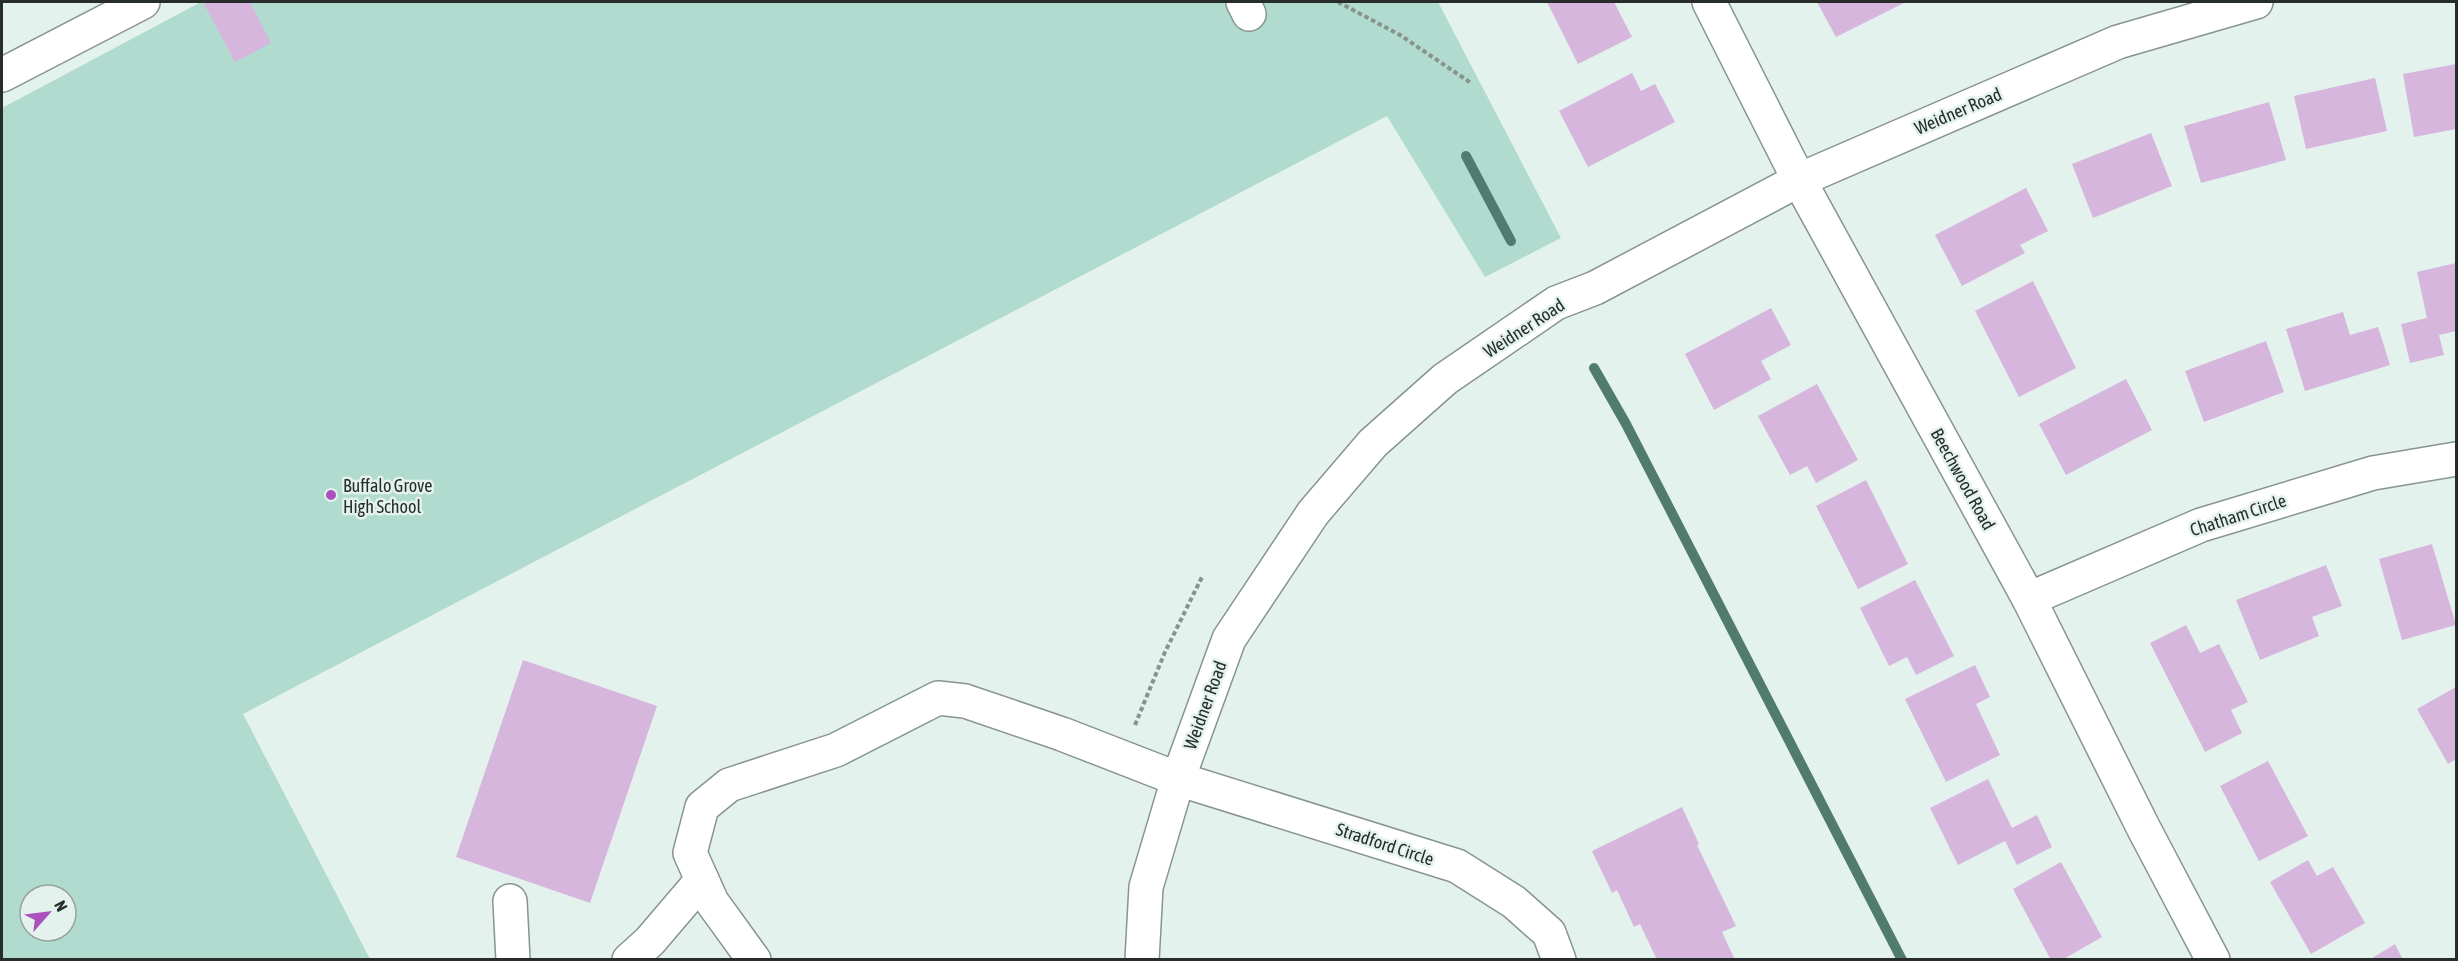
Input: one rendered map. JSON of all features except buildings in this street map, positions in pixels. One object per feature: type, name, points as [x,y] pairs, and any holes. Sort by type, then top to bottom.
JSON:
[{"type":"street","points":[[2,75],[142,2]]},
{"type":"street","name":"Beechwood Road","points":[[1709,2],[1799,180],[2029,599],[2144,829],[2213,960]]},
{"type":"street","name":"Weidner Road","points":[[1142,960],[1146,887],[1178,779],[1229,639],[1313,513],[1373,443],[1445,379],[1556,303],[1595,288],[1799,180],[2118,42],[2256,2]]},
{"type":"street","name":"Chatham Circle","points":[[2029,599],[2201,525],[2373,473],[2457,459]]},
{"type":"street","name":"Stradford Circle","points":[[754,960],[712,902],[690,853],[702,807],[729,785],[836,750],[938,698],[965,701],[1178,779],[1456,866],[1514,902],[1549,933],[1559,960]]},
{"type":"street","points":[[629,960],[650,941],[702,880]]},
{"type":"street","points":[[510,901],[513,960]]},
{"type":"path","points":[[1338,2],[1400,35],[1471,83]]},
{"type":"path","points":[[1122,758],[1165,652],[1203,575]]},
{"type":"green space","name":"Buffalo Grove High School","points":[[201,2],[1438,2],[1561,238],[1485,277],[1387,116],[243,714],[370,959],[2,960],[2,108]]},
{"type":"waterway","points":[[1466,156],[1511,241]]},
{"type":"waterway","points":[[1594,368],[1626,424],[1902,960]]},
{"type":"place","name":"Buffalo Grove High School","points":[[331,495]]}]
